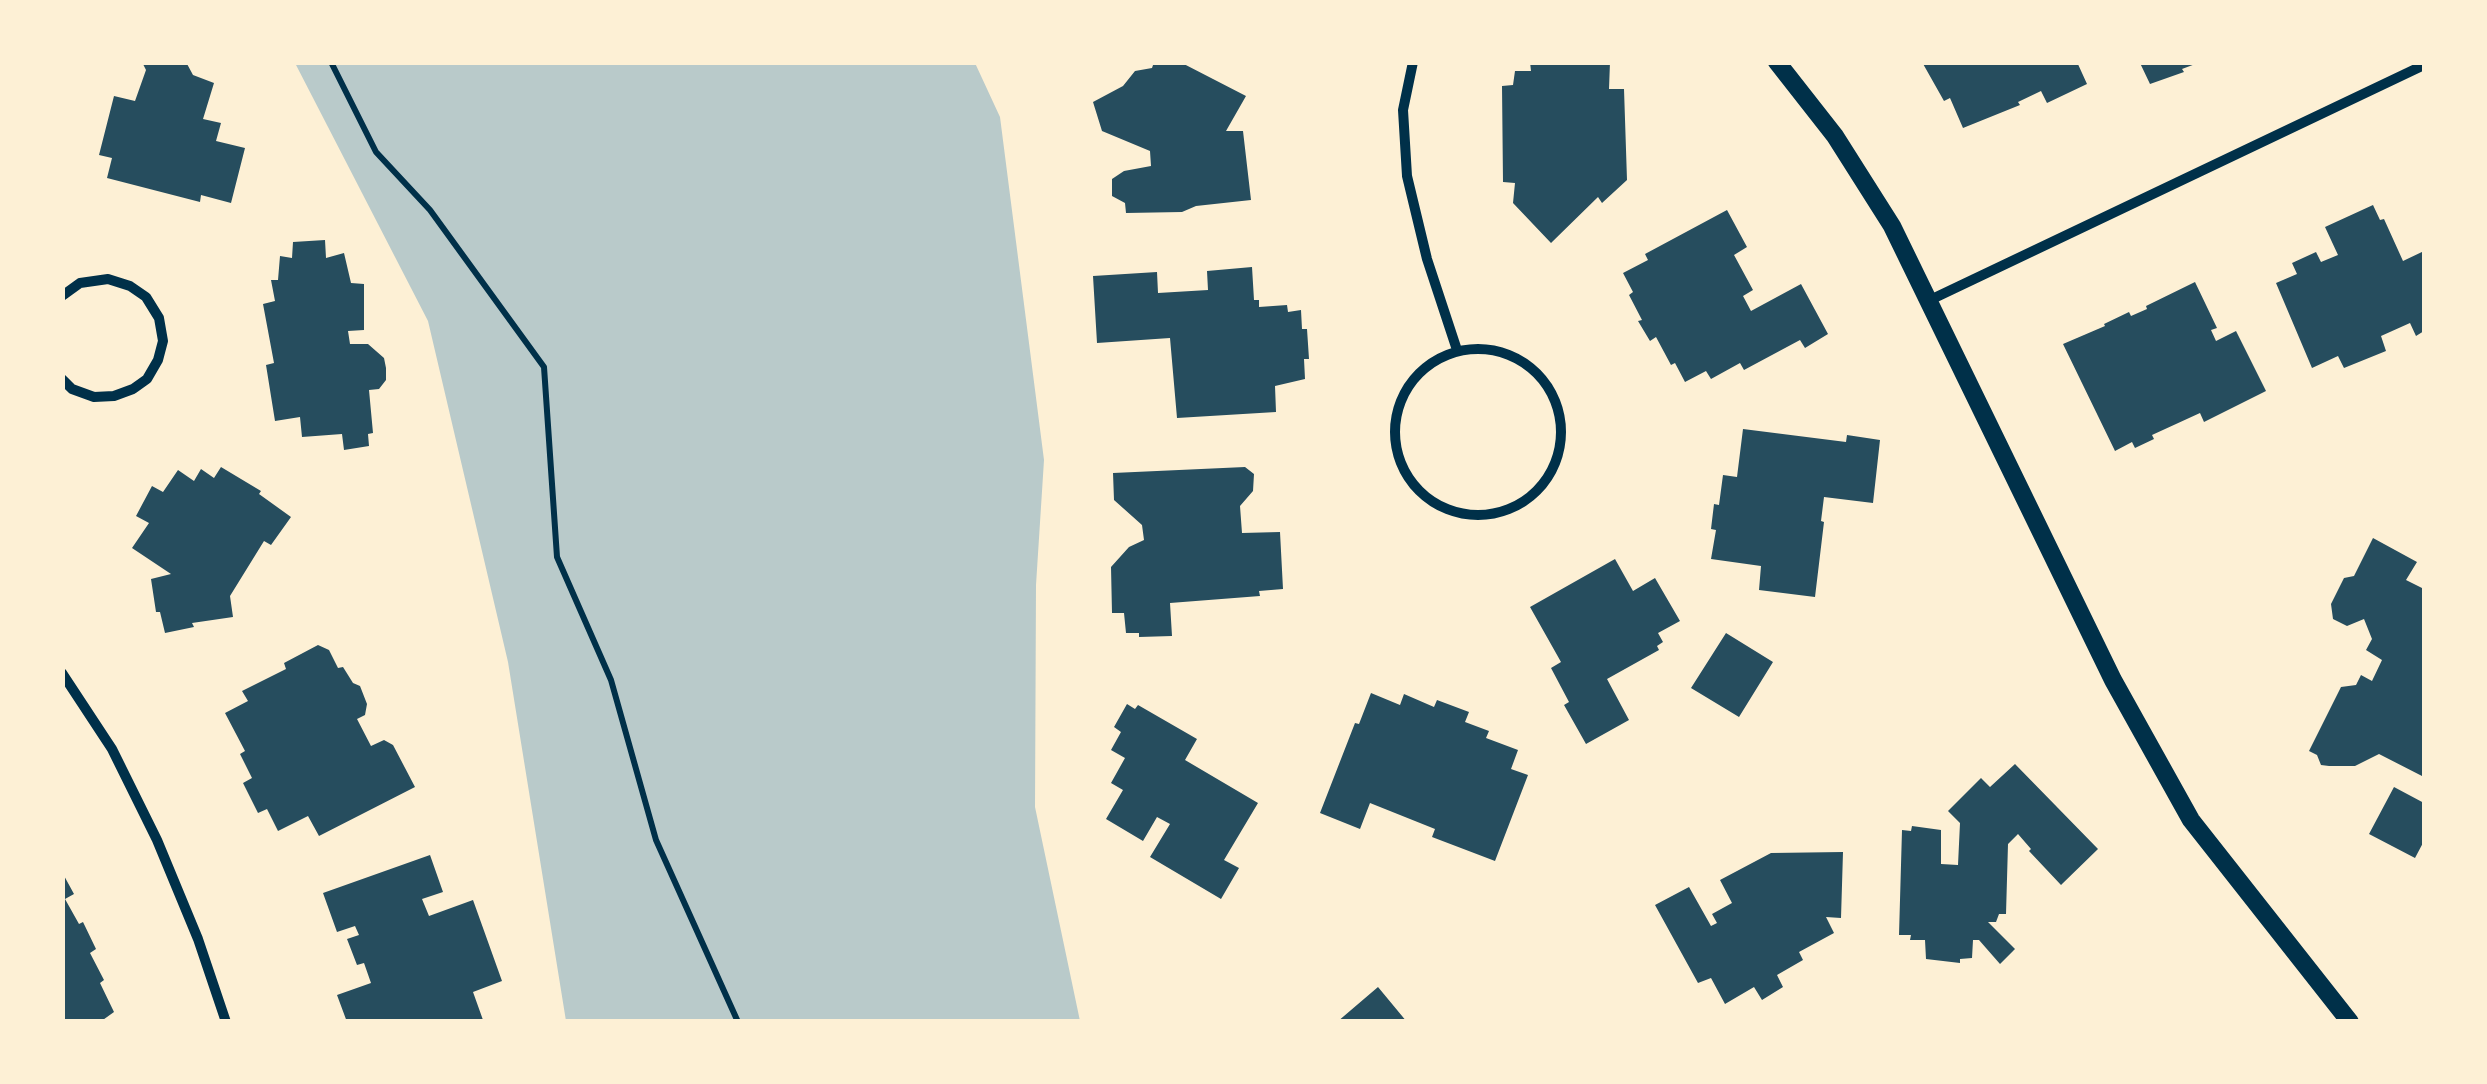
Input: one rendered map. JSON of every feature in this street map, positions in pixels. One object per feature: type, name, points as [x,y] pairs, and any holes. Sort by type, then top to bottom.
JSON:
[{"type":"street","points":[[1413,62],[1403,110],[1407,176],[1427,260],[1457,350]]},
{"type":"street","points":[[1776,62],[1844,151],[1892,226],[2113,680],[2191,820],[2350,1022]]},
{"type":"street","points":[[1930,300],[2424,65]]},
{"type":"street","points":[[62,296],[80,283],[108,279],[130,286],[146,297],[159,318],[162,341],[158,360],[146,379],[133,389],[114,396],[94,397],[72,389],[62,380]]},
{"type":"street","points":[[1457,350],[1501,351],[1538,373],[1560,411],[1560,455],[1538,492],[1500,514],[1456,514],[1418,492],[1396,453],[1397,409],[1404,396],[1419,372],[1457,350]]},
{"type":"street","points":[[62,674],[112,749],[158,840],[226,1022]]},
{"type":"path","points":[[331,62],[376,152],[430,210],[544,366],[558,556],[611,680],[656,840],[738,1022]]},
{"type":"shaded area","points":[[295,63],[975,63],[1000,117],[1044,460],[1036,585],[1035,807],[1080,1021],[566,1021],[508,662],[428,321]]},
{"type":"building","points":[[142,62],[186,62],[193,75],[214,83],[203,119],[221,123],[216,141],[245,148],[231,203],[201,195],[200,202],[107,178],[112,158],[99,155],[114,96],[135,101],[146,70]]},
{"type":"building","points":[[1154,62],[1180,62],[1246,96],[1226,131],[1243,131],[1251,200],[1196,206],[1182,212],[1126,213],[1125,203],[1112,196],[1112,179],[1124,171],[1151,166],[1150,151],[1102,131],[1093,102],[1123,86],[1135,71],[1152,68]]},
{"type":"building","points":[[1530,62],[1610,62],[1609,89],[1624,89],[1627,180],[1602,203],[1598,197],[1551,243],[1513,203],[1515,183],[1503,182],[1502,86],[1513,85],[1515,71],[1531,71]]},
{"type":"building","points":[[1922,62],[2077,62],[2087,84],[2047,103],[2041,91],[2018,102],[2020,105],[1963,128],[1950,98],[1944,101]]},
{"type":"building","points":[[2140,63],[2198,63],[2150,84]]},
{"type":"building","points":[[2373,205],[2380,220],[2384,219],[2403,261],[2424,251],[2424,331],[2416,336],[2410,323],[2381,336],[2386,351],[2344,368],[2338,356],[2312,368],[2276,283],[2297,274],[2292,263],[2316,252],[2321,262],[2338,255],[2325,227]]},
{"type":"building","points":[[1727,210],[1747,247],[1734,255],[1753,290],[1743,296],[1751,311],[1801,284],[1828,334],[1805,348],[1800,340],[1744,370],[1740,363],[1711,379],[1706,371],[1685,382],[1656,337],[1650,341],[1638,321],[1642,320],[1623,273],[1648,260],[1645,254]]},
{"type":"building","points":[[325,240],[326,258],[344,253],[351,283],[364,284],[364,330],[348,331],[350,344],[368,344],[384,358],[386,368],[386,380],[379,389],[369,390],[373,433],[368,434],[369,446],[344,450],[342,434],[302,437],[300,417],[275,421],[266,365],[274,363],[263,304],[275,301],[271,280],[278,280],[280,256],[292,258],[293,242]]},
{"type":"building","points":[[1252,267],[1254,300],[1259,300],[1259,307],[1287,305],[1288,312],[1301,310],[1302,329],[1307,329],[1309,359],[1304,359],[1305,379],[1275,386],[1276,412],[1177,418],[1170,338],[1097,343],[1093,276],[1157,272],[1158,293],[1208,290],[1207,271]]},
{"type":"building","points":[[2195,282],[2217,328],[2211,330],[2216,341],[2236,331],[2266,391],[2204,422],[2200,413],[2152,435],[2154,439],[2135,448],[2132,442],[2115,451],[2063,344],[2129,312],[2131,316],[2147,309],[2146,306]]},
{"type":"building","points":[[1743,429],[1846,442],[1847,435],[1880,440],[1873,503],[1824,497],[1815,597],[1759,590],[1761,566],[1711,559],[1716,530],[1711,529],[1714,504],[1719,505],[1723,475],[1737,477]]},
{"type":"building","points":[[221,467],[261,491],[259,494],[291,517],[271,545],[264,541],[230,596],[233,617],[192,623],[194,627],[165,633],[160,612],[156,612],[151,579],[171,574],[132,548],[149,523],[136,516],[152,486],[163,492],[178,470],[194,481],[201,469],[214,478]]},
{"type":"building","points":[[1245,467],[1254,474],[1253,491],[1240,506],[1242,533],[1280,532],[1283,589],[1259,591],[1260,596],[1170,603],[1172,636],[1139,637],[1139,633],[1126,633],[1124,613],[1112,613],[1111,567],[1129,547],[1144,540],[1142,525],[1114,500],[1113,473]]},
{"type":"building","points":[[2373,538],[2417,562],[2406,580],[2424,589],[2422,776],[2379,754],[2355,766],[2329,766],[2321,765],[2317,755],[2309,751],[2341,687],[2356,685],[2361,675],[2372,681],[2382,660],[2366,650],[2372,639],[2364,619],[2347,626],[2333,619],[2331,604],[2344,578],[2354,576]]},
{"type":"building","points":[[1615,559],[1633,591],[1655,578],[1680,621],[1658,633],[1663,642],[1657,646],[1659,650],[1607,679],[1629,720],[1586,744],[1564,705],[1569,702],[1551,668],[1561,662],[1530,607]]},
{"type":"building","points":[[1726,633],[1773,662],[1739,717],[1691,688]]},
{"type":"building","points":[[318,645],[329,650],[338,668],[343,667],[353,683],[360,686],[367,704],[365,715],[357,719],[371,746],[384,740],[393,745],[415,787],[319,836],[308,816],[278,831],[267,809],[258,813],[243,783],[252,778],[240,754],[245,751],[225,713],[248,701],[242,691],[286,669],[284,663]]},
{"type":"building","points":[[1371,693],[1400,705],[1404,694],[1434,707],[1437,700],[1469,712],[1465,722],[1489,731],[1486,738],[1518,750],[1511,769],[1528,775],[1495,861],[1432,837],[1435,829],[1370,803],[1360,829],[1320,813]]},
{"type":"building","points":[[1127,704],[1135,709],[1138,705],[1197,739],[1185,760],[1258,803],[1224,860],[1239,868],[1221,899],[1150,857],[1170,824],[1157,817],[1143,841],[1106,819],[1123,790],[1111,783],[1125,758],[1111,750],[1121,732],[1114,727]]},
{"type":"building","points":[[2015,764],[2098,849],[2061,885],[2018,834],[2008,844],[2006,914],[1999,914],[1996,922],[1988,922],[2015,949],[2000,964],[1979,940],[1973,940],[1972,958],[1960,959],[1960,963],[1926,959],[1925,940],[1899,935],[1902,830],[1911,831],[1912,826],[1941,830],[1941,864],[1958,865],[1960,823],[1948,811],[1981,778],[1990,787]]},
{"type":"building","points":[[2394,787],[2424,803],[2424,841],[2415,858],[2369,834]]},
{"type":"building","points":[[1843,852],[1841,918],[1826,917],[1834,933],[1799,952],[1803,960],[1777,975],[1783,987],[1762,1000],[1754,987],[1725,1004],[1711,978],[1698,983],[1655,905],[1689,887],[1711,926],[1717,923],[1712,914],[1732,903],[1720,880],[1771,853]]},
{"type":"building","points":[[430,855],[443,892],[422,899],[429,916],[473,900],[502,981],[473,992],[483,1020],[347,1022],[337,995],[371,983],[364,963],[357,965],[347,939],[359,935],[355,926],[337,932],[323,893]]},
{"type":"building","points":[[62,872],[74,894],[65,899],[79,924],[83,922],[96,949],[90,953],[114,1012],[100,1022],[62,1022]]},
{"type":"building","points":[[1378,987],[1407,1022],[1337,1022]]}]
